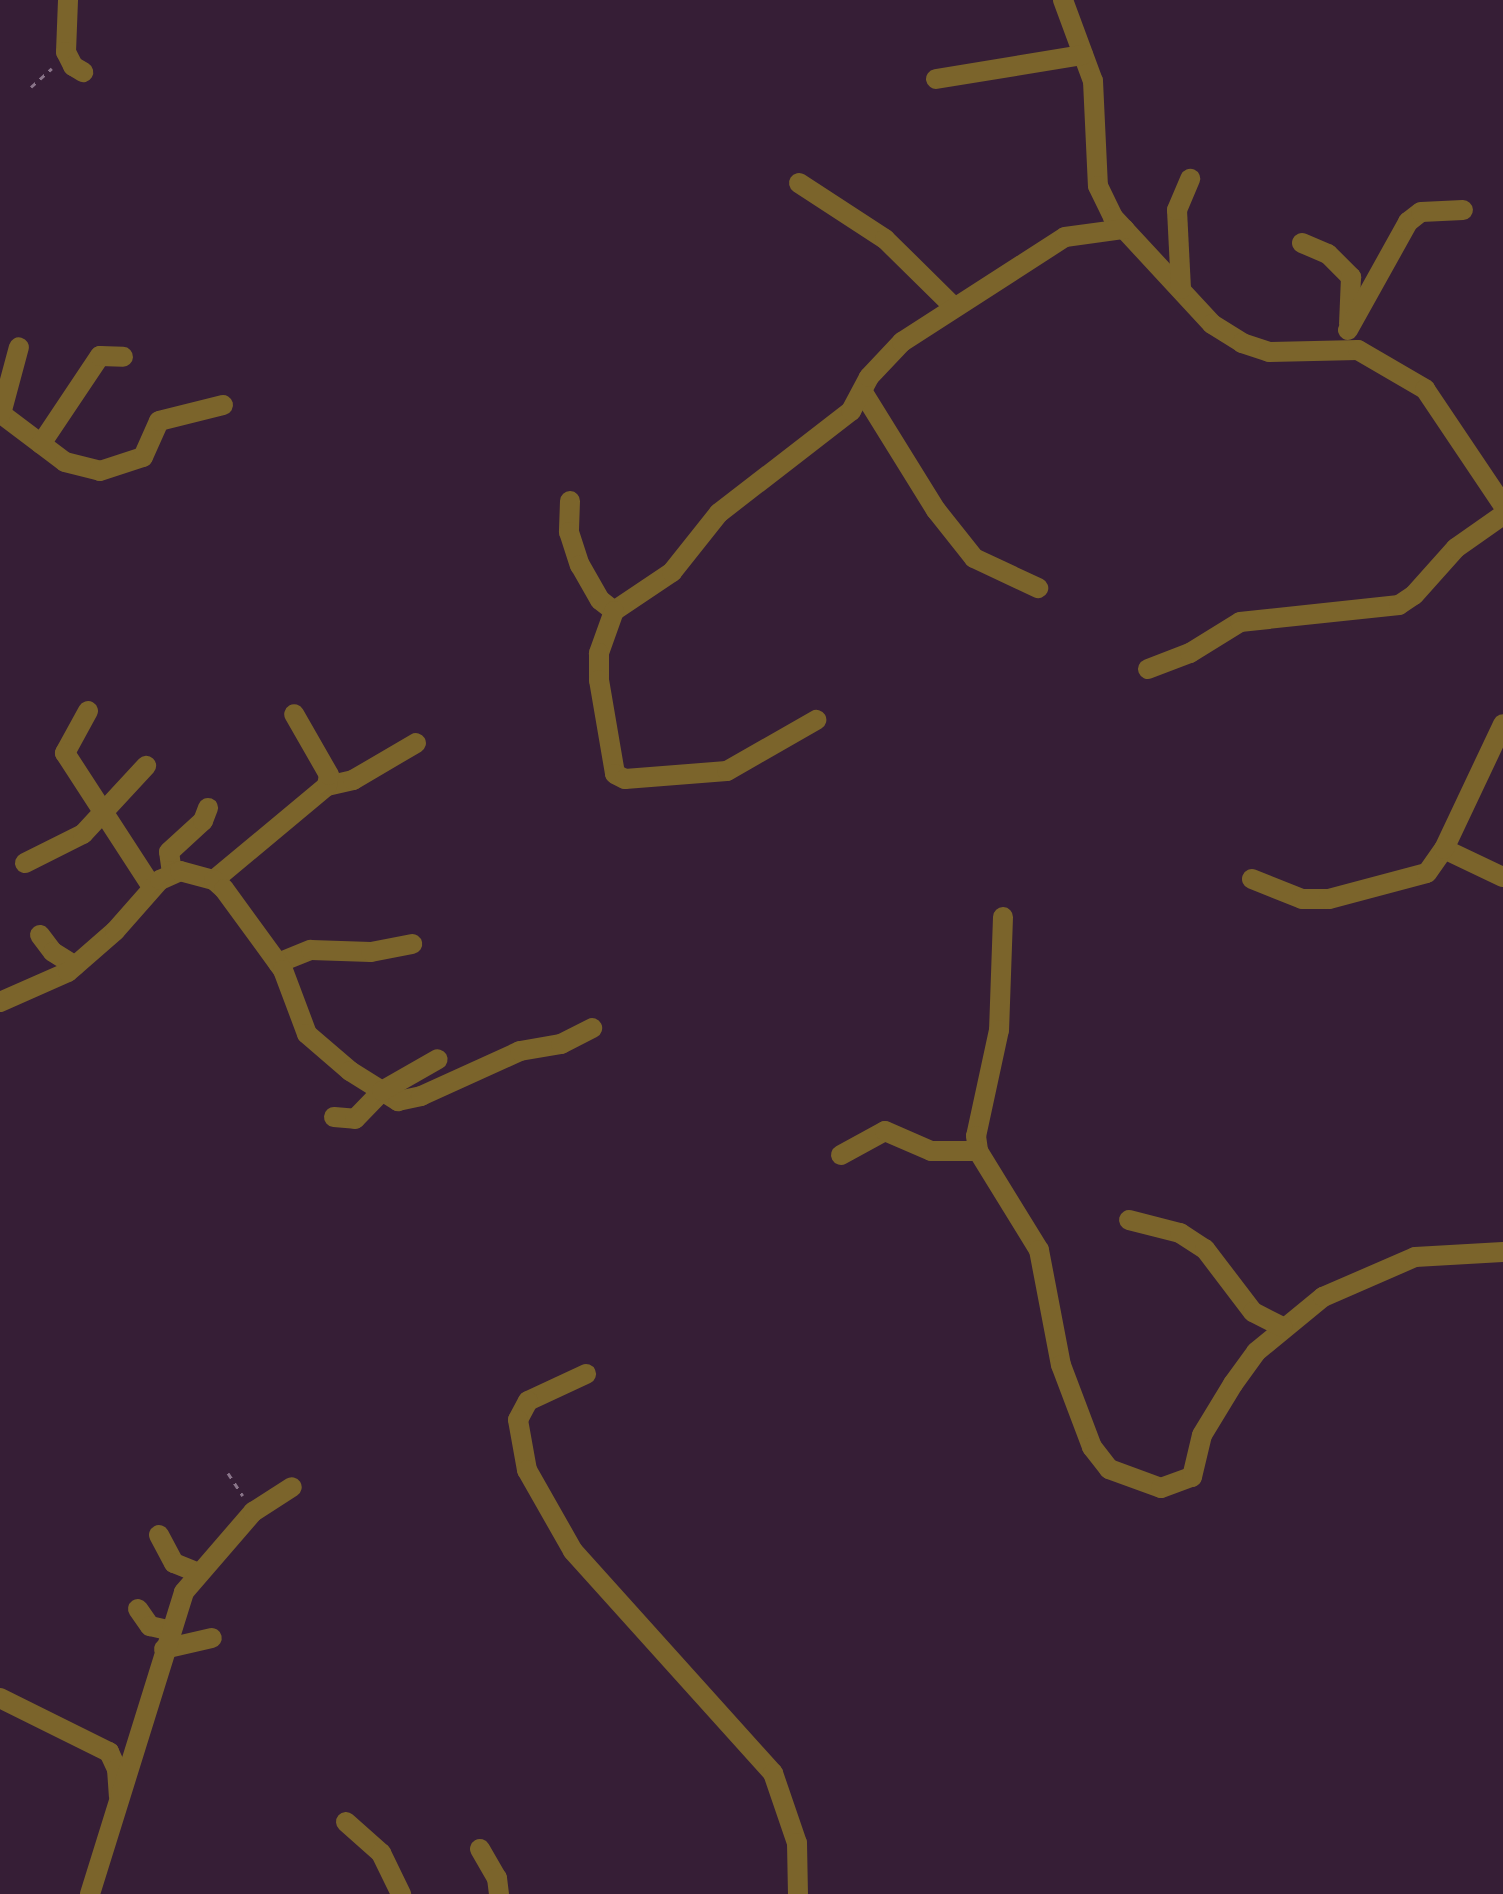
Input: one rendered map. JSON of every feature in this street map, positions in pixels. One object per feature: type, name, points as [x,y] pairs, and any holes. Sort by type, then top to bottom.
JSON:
[{"type":"street","points":[[68,0],[64,37],[76,66]]},
{"type":"street","points":[[1063,0],[1097,102],[1098,186],[1124,229],[1212,324],[1242,343],[1269,352],[1303,354],[1347,339],[1408,222],[1421,212],[1463,210]]},
{"type":"street","points":[[936,79],[1083,55]]},
{"type":"street","points":[[1181,289],[1177,210],[1190,179]]},
{"type":"street","points":[[799,183],[885,239],[952,305]]},
{"type":"street","points":[[816,720],[727,771],[625,779],[615,774],[599,680],[599,653],[614,611],[672,572],[719,513],[840,420],[864,394],[869,377],[891,353],[952,305],[1065,237],[1124,229]]},
{"type":"street","points":[[1302,243],[1328,254],[1351,277],[1347,339]]},
{"type":"street","points":[[1347,339],[1425,389],[1503,505]]},
{"type":"street","points":[[19,347],[1,413],[65,462],[100,471],[115,469],[143,457],[159,421],[223,405]]},
{"type":"street","points":[[41,444],[100,356],[123,357]]},
{"type":"street","points":[[864,394],[936,510],[974,558],[1038,588]]},
{"type":"street","points":[[570,501],[569,532],[580,565],[600,600],[614,611]]},
{"type":"street","points":[[1148,669],[1190,653],[1240,622],[1399,605],[1414,595],[1456,548],[1503,515]]},
{"type":"street","points":[[88,711],[65,753],[152,887]]},
{"type":"street","points":[[294,714],[329,775],[327,786]]},
{"type":"street","points":[[1252,879],[1302,899],[1329,899],[1427,873],[1444,849],[1503,724]]},
{"type":"street","points":[[214,880],[327,786],[372,771],[416,743]]},
{"type":"street","points":[[25,863],[83,834],[146,766]]},
{"type":"street","points":[[172,873],[169,852],[203,821],[208,808]]},
{"type":"street","points":[[1444,849],[1503,877]]},
{"type":"street","points":[[0,1002],[75,966],[115,931],[152,887],[172,873],[191,872],[214,880],[278,963],[300,1026],[328,1055],[404,1102],[475,1068],[561,1044],[592,1028]]},
{"type":"street","points":[[1003,917],[999,1030],[976,1136],[978,1151],[1039,1250],[1061,1365],[1092,1447],[1109,1469],[1161,1488],[1192,1477],[1202,1435],[1256,1352],[1282,1327],[1323,1297],[1415,1257],[1503,1252]]},
{"type":"street","points":[[40,935],[53,952],[75,966]]},
{"type":"street","points":[[278,963],[311,950],[371,952],[412,944]]},
{"type":"street","points":[[334,1117],[355,1119],[382,1091],[438,1059]]},
{"type":"street","points":[[841,1155],[885,1131],[931,1151],[978,1151]]},
{"type":"street","points":[[1129,1220],[1180,1233],[1205,1249],[1253,1312],[1282,1327]]},
{"type":"street","points":[[586,1374],[528,1401],[518,1420],[527,1470],[573,1551],[773,1773],[797,1843],[798,1894]]},
{"type":"street","points":[[90,1894],[166,1640],[196,1572],[253,1512],[292,1487]]},
{"type":"street","points":[[159,1535],[174,1563],[196,1572]]},
{"type":"street","points":[[138,1609],[150,1626],[166,1640],[212,1638]]},
{"type":"street","points":[[0,1698],[109,1752],[117,1769],[119,1804]]},
{"type":"street","points":[[346,1822],[381,1853],[401,1894]]},
{"type":"street","points":[[480,1849],[497,1878],[499,1894]]},
{"type":"path","points":[[31,87],[76,66]]},
{"type":"path","points":[[228,1473],[253,1512]]}]
